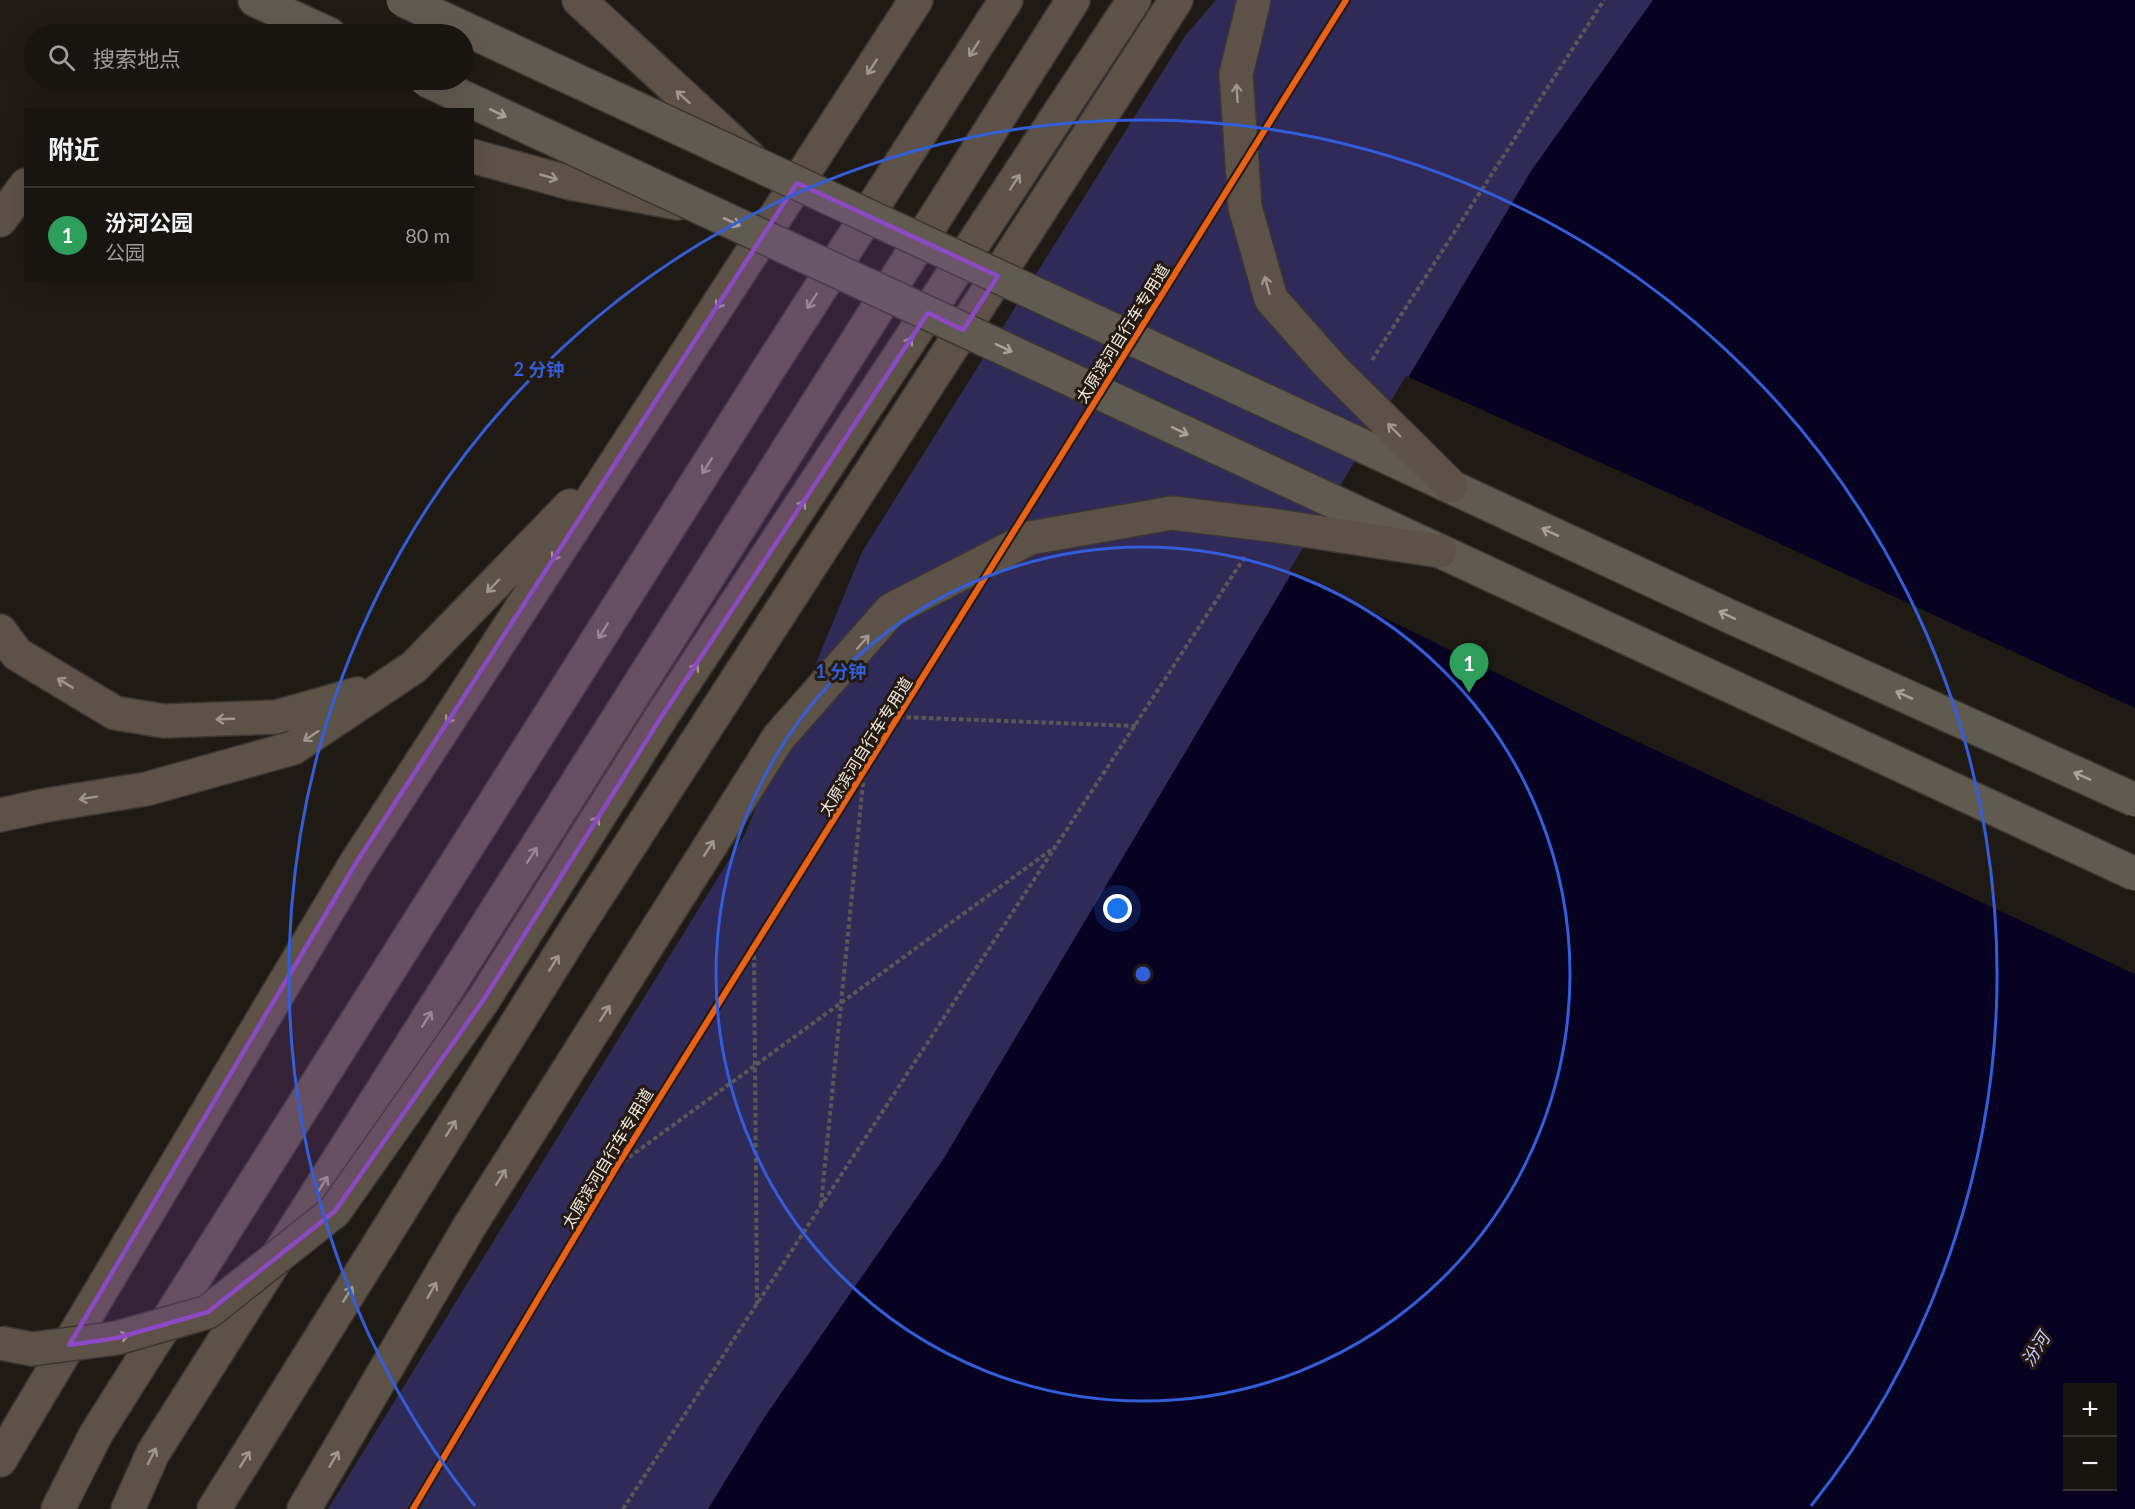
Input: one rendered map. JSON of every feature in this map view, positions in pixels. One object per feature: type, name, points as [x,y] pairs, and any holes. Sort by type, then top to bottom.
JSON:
[{"type":"highway","points":[[579,0],[757,164]]},
{"type":"highway","points":[[891,38],[907,0]]},
{"type":"highway","points":[[0,1460],[356,863],[916,0]]},
{"type":"highway","points":[[58,1509],[96,1434],[768,370],[1006,0]]},
{"type":"highway","points":[[128,1509],[153,1452],[1073,0]]},
{"type":"highway","points":[[0,1343],[32,1349],[117,1338],[208,1312],[335,1211],[484,999],[660,719],[1134,0]]},
{"type":"highway","points":[[214,1509],[577,927],[1176,0]]},
{"type":"highway","points":[[1254,0],[1236,74],[1245,207],[1271,299],[1333,369],[1451,486]]},
{"type":"highway","points":[[474,157],[570,183],[700,207]]},
{"type":"highway","points":[[0,220],[24,189]]},
{"type":"highway","points":[[0,816],[47,805],[146,789],[293,748],[414,667],[622,453]]},
{"type":"highway","points":[[304,1509],[469,1227],[779,736],[891,610],[1030,538],[1172,513],[1271,525],[1440,551]]},
{"type":"highway","points":[[0,632],[17,654],[116,713],[164,721],[276,717],[385,687]]},
{"type":"main road","points":[[255,0],[307,24]]},
{"type":"main road","points":[[403,0],[455,24]]},
{"type":"main road","points":[[474,33],[2135,800]]},
{"type":"main road","points":[[448,90],[2135,874]]},
{"type":"path","points":[[1370,363],[1604,0]]},
{"type":"path","points":[[623,1509],[1247,555]]},
{"type":"path","points":[[899,717],[1136,726]]},
{"type":"path","points":[[820,1208],[864,773]]},
{"type":"path","points":[[616,1166],[1057,846]]},
{"type":"path","points":[[748,958],[760,938]]},
{"type":"path","points":[[754,948],[757,1304]]},
{"type":"highlighted area","points":[[797,183],[998,276],[963,330],[928,313],[660,719],[484,999],[335,1211],[208,1312],[117,1338],[69,1345],[356,863]]},
{"type":"shaded area","points":[[1216,0],[2135,0],[2135,1509],[328,1509],[745,834],[862,552],[1185,36]]},
{"type":"water","name":"汾河","points":[[1653,0],[2135,0],[2135,1509],[708,1509],[764,1418],[944,1158],[1531,171]]},
{"type":"pier","points":[[1406,376],[1709,511],[2135,708],[2135,974],[1602,725],[1289,571]]},
{"type":"cycle path","name":"太原滨河自行车专用道","points":[[413,1509],[617,1166],[1346,0]]},
{"type":"place","name":"汾河公园","points":[[1469,693]]}]
